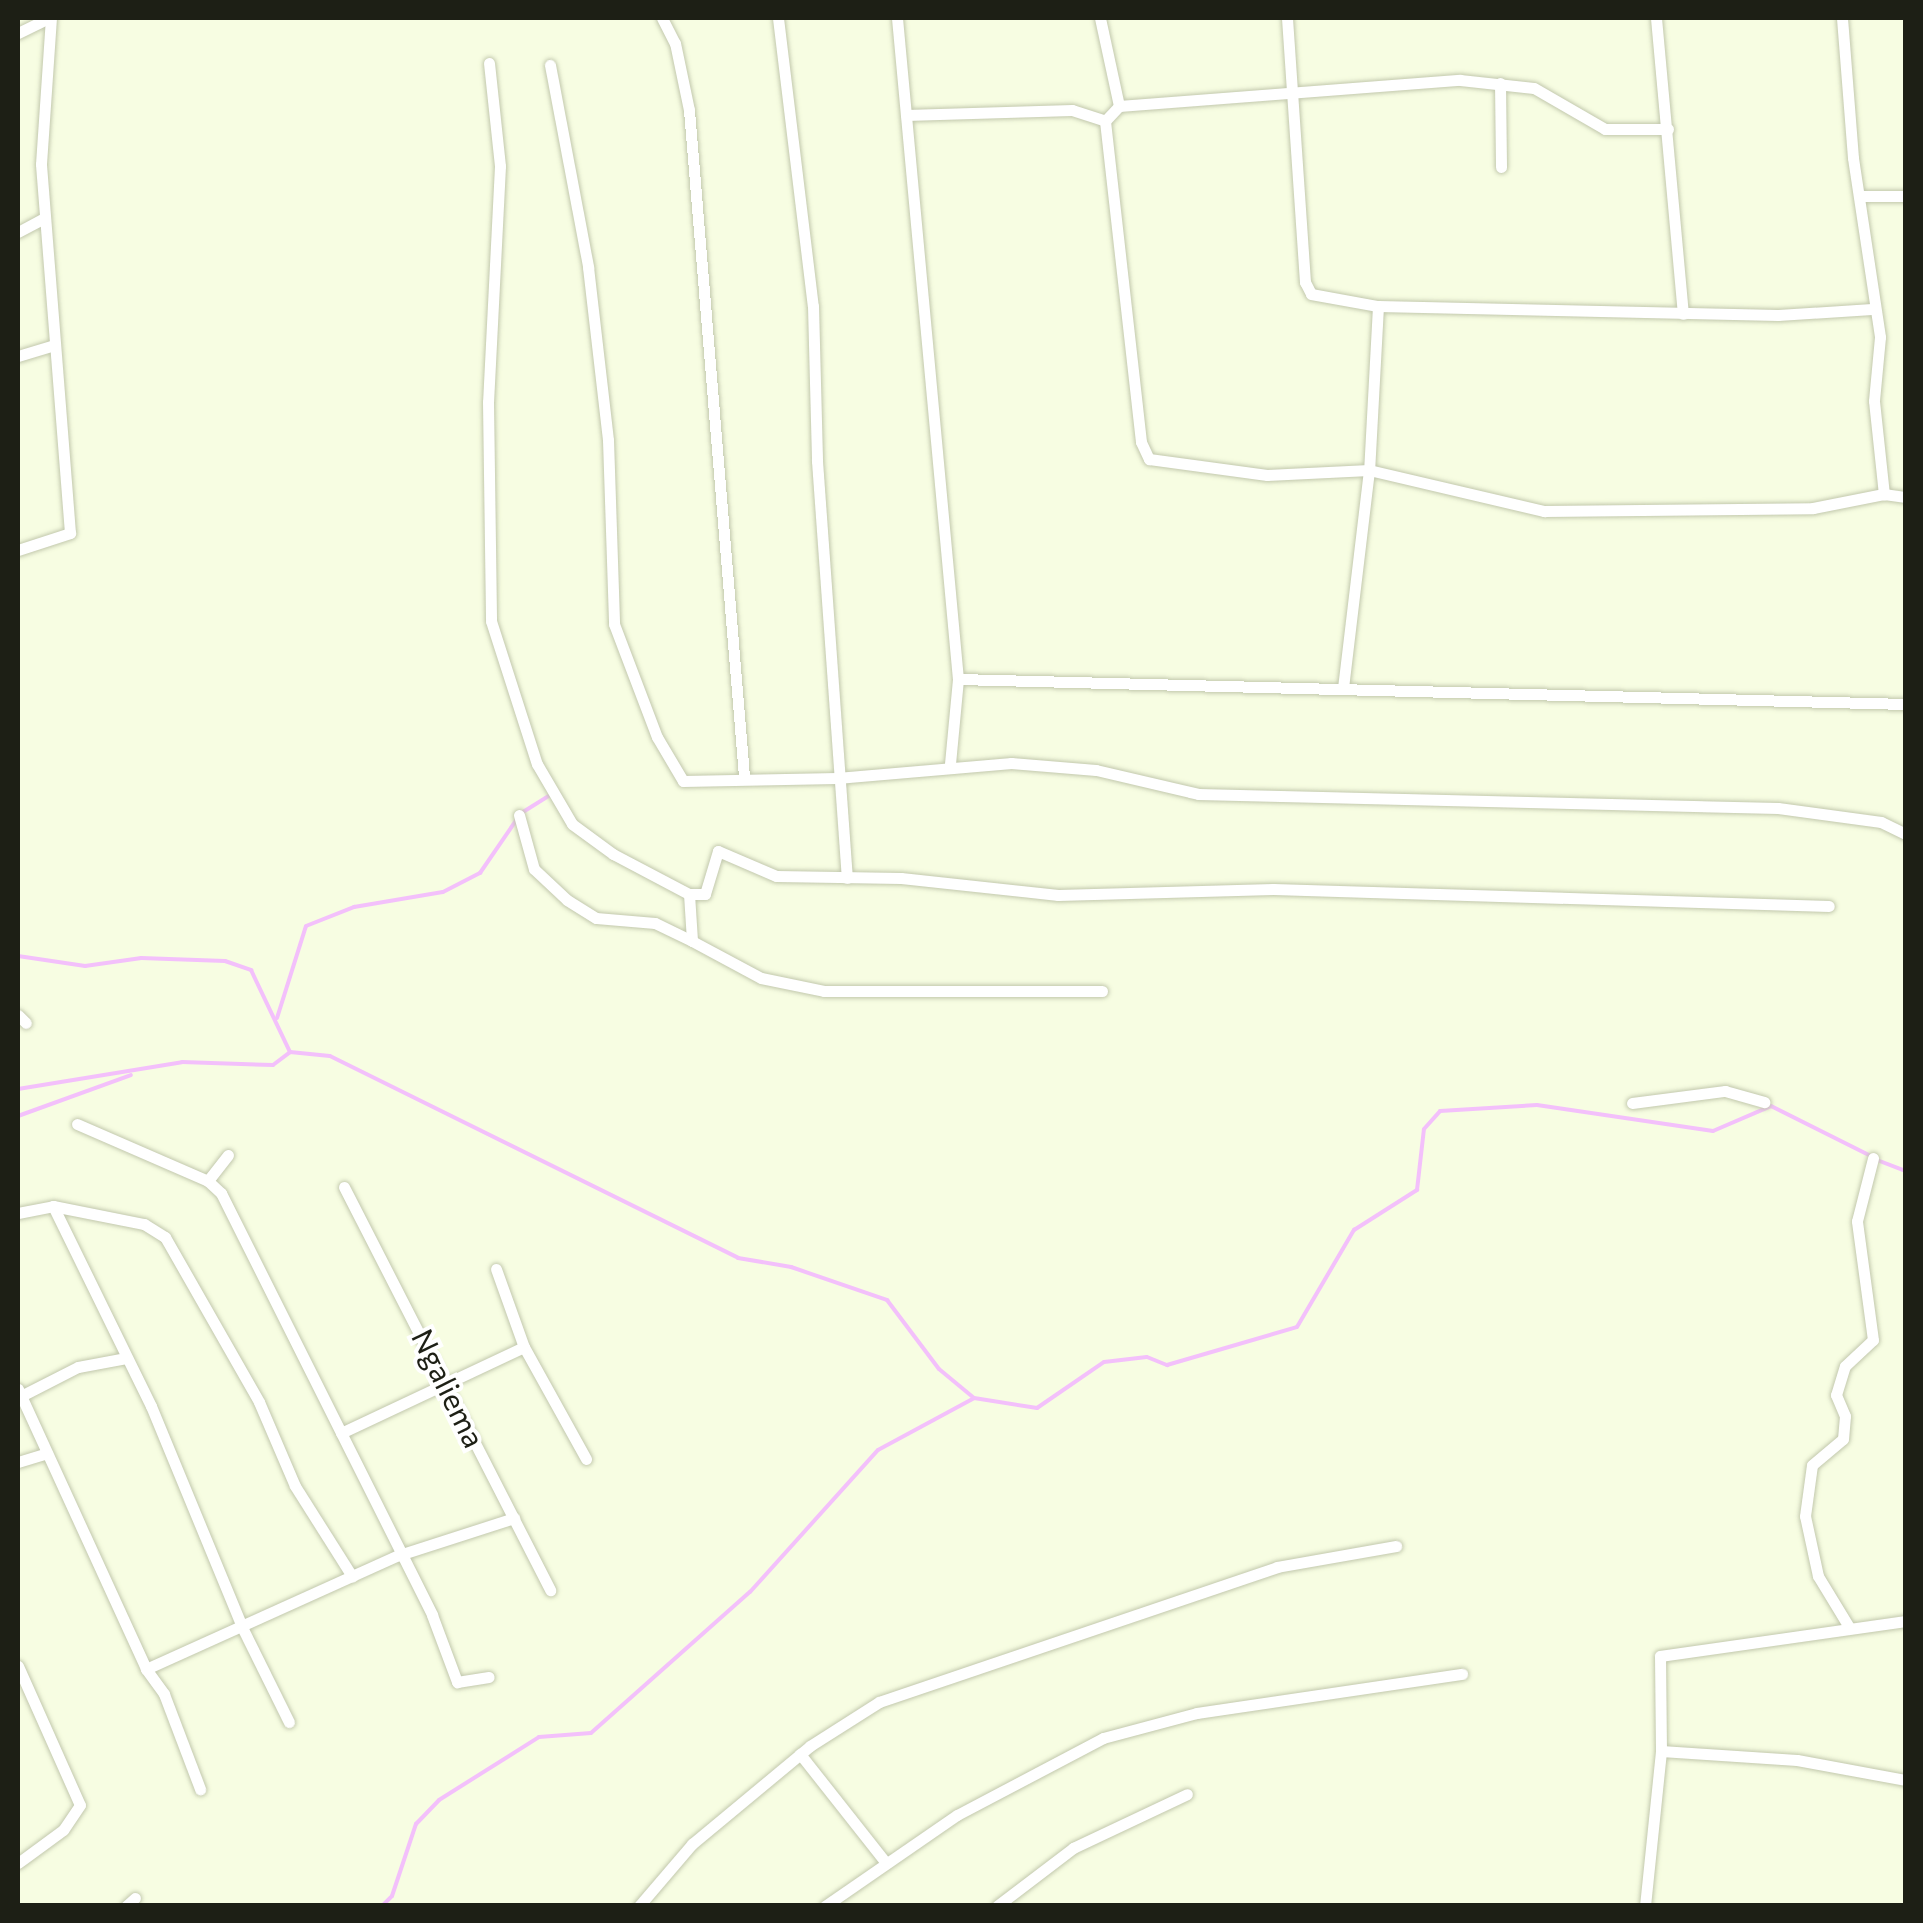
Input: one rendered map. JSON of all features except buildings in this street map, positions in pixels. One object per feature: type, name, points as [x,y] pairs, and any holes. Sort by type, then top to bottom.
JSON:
[{"type":"street","points":[[18,34],[50,18]]},
{"type":"street","points":[[18,550],[70,533],[40,131],[50,18]]},
{"type":"street","points":[[662,18],[689,110],[744,776]]},
{"type":"street","points":[[778,18],[813,306],[837,778],[848,878]]},
{"type":"street","points":[[898,18],[958,679],[950,764]]},
{"type":"street","points":[[1100,18],[1119,106]]},
{"type":"street","points":[[1287,18],[1306,288],[1378,306],[1683,314],[1872,309]]},
{"type":"street","points":[[1656,18],[1683,314]]},
{"type":"street","points":[[1842,18],[1872,309],[1880,337],[1874,401],[1884,494]]},
{"type":"street","points":[[489,63],[500,166],[488,402],[491,622],[509,691],[564,814],[613,854],[689,894],[705,894],[718,851],[776,876],[1058,895],[1273,888],[1830,906]]},
{"type":"street","points":[[550,65],[588,267],[608,440],[614,624],[674,772],[694,784],[744,776],[837,778],[950,764],[1096,770],[1198,794],[1778,808],[1881,822],[1906,834]]},
{"type":"street","points":[[1500,83],[1501,167]]},
{"type":"street","points":[[1668,128],[1605,129],[1534,88],[1500,83],[1290,89],[1119,106],[1105,121],[1140,442],[1148,459],[1267,476],[1369,470],[1544,511],[1813,508],[1884,494],[1906,498]]},
{"type":"street","points":[[906,116],[1072,110],[1105,121]]},
{"type":"street","points":[[1860,196],[1906,196]]},
{"type":"street","points":[[18,232],[44,218]]},
{"type":"street","points":[[1343,687],[1369,470],[1378,306]]},
{"type":"street","points":[[18,356],[54,345]]},
{"type":"street","points":[[958,679],[1343,687],[1476,696],[1616,693],[1906,704]]},
{"type":"street","points":[[519,816],[534,869],[567,900],[596,918],[655,923],[761,978],[824,991],[1102,991]]},
{"type":"street","points":[[689,894],[692,941]]},
{"type":"street","points":[[1632,1103],[1725,1092],[1764,1102]]},
{"type":"street","points":[[77,1124],[208,1181],[221,1193],[399,1556],[432,1615],[457,1682],[489,1677]]},
{"type":"street","points":[[208,1181],[228,1155]]},
{"type":"street","points":[[1849,1627],[1818,1576],[1805,1516],[1812,1465],[1843,1439],[1845,1416],[1836,1395],[1845,1366],[1872,1340],[1857,1221],[1874,1158]]},
{"type":"street","name":"Ngaliema","points":[[344,1187],[550,1590]]},
{"type":"street","points":[[53,1206],[126,1358],[242,1627],[290,1722]]},
{"type":"street","points":[[18,1214],[53,1206],[144,1224],[166,1237],[259,1402],[295,1486],[352,1576]]},
{"type":"street","points":[[496,1269],[524,1348],[586,1460]]},
{"type":"street","points":[[341,1433],[524,1348]]},
{"type":"street","points":[[126,1358],[78,1367],[19,1393],[146,1669],[164,1694],[200,1789]]},
{"type":"street","points":[[18,1462],[46,1454]]},
{"type":"street","points":[[146,1669],[399,1556],[514,1518]]},
{"type":"street","points":[[638,1906],[692,1844],[800,1754],[879,1702],[928,1680],[1277,1567],[1396,1546]]},
{"type":"street","points":[[1645,1906],[1661,1751],[1660,1656],[1906,1621]]},
{"type":"street","points":[[18,1666],[80,1805],[62,1830],[18,1863]]},
{"type":"street","points":[[825,1906],[957,1815],[1103,1738],[1197,1713],[1462,1674]]},
{"type":"street","points":[[1661,1751],[1797,1760],[1906,1780]]},
{"type":"street","points":[[800,1754],[886,1863]]},
{"type":"street","points":[[1006,1903],[1073,1848],[1187,1794]]},
{"type":"waterway","points":[[523,812],[553,793]]},
{"type":"waterway","points":[[277,1018],[306,926],[354,907],[443,892],[480,873],[517,819]]},
{"type":"waterway","points":[[18,956],[85,966],[141,958],[225,961],[251,970],[290,1052]]},
{"type":"waterway","points":[[290,1052],[330,1056],[738,1258],[791,1267],[887,1300],[939,1369],[974,1398],[1037,1408],[1104,1362],[1147,1357],[1167,1365],[1297,1327],[1354,1230],[1417,1190],[1424,1129],[1440,1111],[1537,1105],[1713,1131],[1771,1106],[1869,1155]]},
{"type":"waterway","points":[[18,1089],[182,1062],[273,1065],[290,1052]]},
{"type":"waterway","points":[[18,1116],[131,1075]]},
{"type":"waterway","points":[[1877,1160],[1906,1171]]},
{"type":"waterway","points":[[382,1906],[392,1896],[416,1824],[439,1800],[539,1737],[591,1733],[750,1592],[878,1450],[974,1398]]}]
